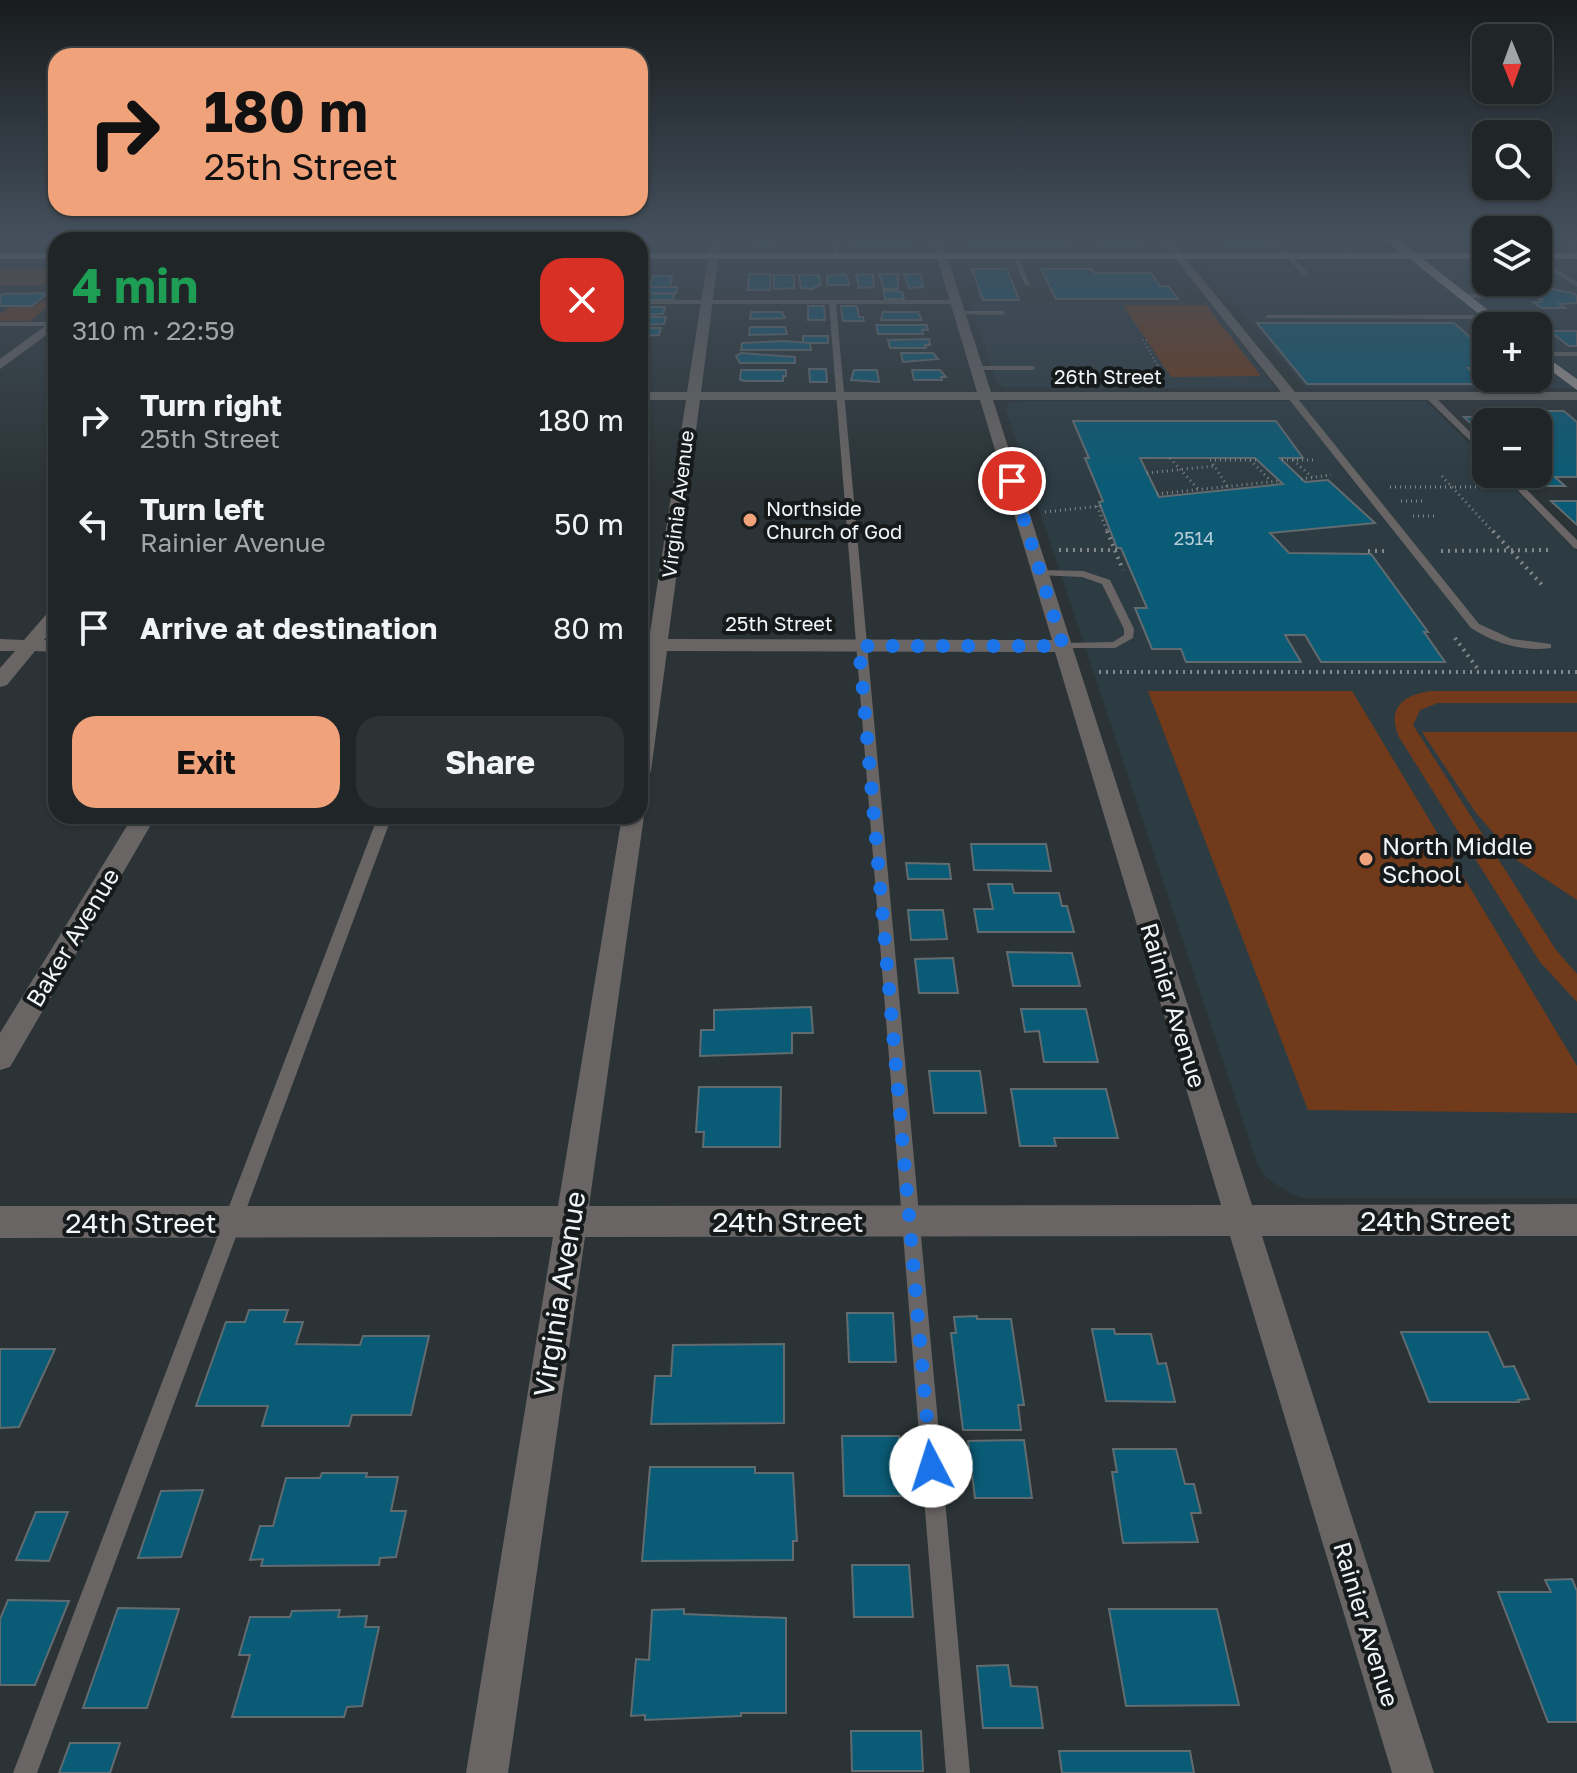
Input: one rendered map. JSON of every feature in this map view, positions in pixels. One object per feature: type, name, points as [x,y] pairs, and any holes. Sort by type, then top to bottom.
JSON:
[{"type":"main road","points":[[1552,365],[1577,386]]},
{"type":"street","name":"Virginia Avenue","points":[[648,670],[703,321]]},
{"type":"street","name":"Rainier Avenue","points":[[962,321],[1413,1773]]},
{"type":"street","points":[[1230,321],[1291,396]]},
{"type":"street","points":[[0,365],[48,329]]},
{"type":"street","name":"26th Street","points":[[648,396],[1577,396]]},
{"type":"street","points":[[0,681],[48,624]]},
{"type":"street","points":[[0,645],[48,646]]},
{"type":"street","name":"25th Street","points":[[650,645],[1063,646]]},
{"type":"street","name":"Baker Avenue","points":[[0,1058],[140,824]]},
{"type":"street","name":"Virginia Avenue","points":[[487,1773],[632,824]]},
{"type":"street","name":"24th Street","points":[[0,1222],[1577,1220]]},
{"type":"lane","points":[[834,321],[859,646],[958,1773]]},
{"type":"lane","points":[[0,324],[48,325]]},
{"type":"lane","points":[[1552,354],[1577,354]]},
{"type":"lane","points":[[977,368],[1032,368]]},
{"type":"lane","points":[[1291,396],[1475,626],[1498,639],[1547,646]]},
{"type":"lane","points":[[1429,396],[1472,439]]},
{"type":"lane","points":[[1522,490],[1536,490]]},
{"type":"lane","points":[[1522,490],[1572,536],[1577,546]]},
{"type":"lane","points":[[1040,573],[1083,574],[1106,582],[1129,629],[1129,636],[1115,645],[1063,646]]},
{"type":"lane","points":[[25,1773],[382,824]]},
{"type":"path","points":[[1143,334],[1139,334],[1170,386]]},
{"type":"path","points":[[1170,458],[1198,490]]},
{"type":"path","points":[[1228,486],[1210,460],[1257,460]]},
{"type":"path","points":[[1249,460],[1272,482]]},
{"type":"path","points":[[1282,460],[1320,460]]},
{"type":"path","points":[[1293,460],[1312,477]]},
{"type":"path","points":[[1147,473],[1214,466]]},
{"type":"path","points":[[1301,479],[1332,475]]},
{"type":"path","points":[[1442,476],[1543,586]]},
{"type":"path","points":[[1157,494],[1279,481]]},
{"type":"path","points":[[1363,487],[1472,487]]},
{"type":"path","points":[[1389,501],[1424,501]]},
{"type":"path","points":[[1044,512],[1099,506],[1127,579]]},
{"type":"path","points":[[1400,516],[1436,516]]},
{"type":"path","points":[[1058,550],[1122,550]]},
{"type":"path","points":[[1368,551],[1548,550]]},
{"type":"path","points":[[1099,672],[1577,672]]},
{"type":"shaded area","points":[[976,321],[1224,321],[1275,387],[1004,387],[997,382]]},
{"type":"shaded area","points":[[1133,321],[1218,321],[1261,376],[1171,377]]},
{"type":"shaded area","points":[[1249,321],[1472,321],[1472,388],[1305,388]]},
{"type":"shaded area","points":[[1552,321],[1577,321],[1577,388],[1552,388]]},
{"type":"shaded area","name":"North Middle School","points":[[1426,401],[1472,446],[1472,488],[1514,488],[1577,552],[1577,1198],[1303,1198],[1289,1193],[1266,1177],[1258,1166],[1006,410],[1008,403]]},
{"type":"shaded area","points":[[1148,691],[1352,691],[1577,1066],[1577,1113],[1308,1110]]},
{"type":"shaded area","points":[[1432,691],[1577,691],[1577,703],[1438,703],[1420,710],[1413,725],[1556,950],[1577,974],[1577,1002],[1540,962],[1399,737],[1395,718],[1400,704],[1413,695]]},
{"type":"shaded area","points":[[1422,732],[1577,732],[1577,900],[1518,861],[1476,813]]},
{"type":"building","points":[[648,321],[665,321],[664,324],[648,325]]},
{"type":"building","points":[[1257,323],[1454,323],[1472,339],[1472,368],[1468,368],[1472,372],[1472,384],[1307,384]]},
{"type":"building","points":[[876,325],[927,325],[928,330],[922,330],[923,334],[878,334]]},
{"type":"building","points":[[750,327],[785,327],[787,334],[749,335]]},
{"type":"building","points":[[648,328],[661,328],[659,335],[648,336]]},
{"type":"building","points":[[1552,331],[1577,331],[1577,346],[1569,346]]},
{"type":"building","points":[[803,336],[828,336],[828,343],[803,343]]},
{"type":"building","points":[[929,339],[930,345],[925,345],[926,348],[890,348],[888,340]]},
{"type":"building","points":[[742,343],[810,343],[811,350],[741,350]]},
{"type":"building","points":[[741,353],[795,357],[795,363],[740,363],[736,356]]},
{"type":"building","points":[[901,353],[933,353],[938,359],[903,362]]},
{"type":"building","points":[[809,369],[826,369],[827,382],[810,382]]},
{"type":"building","points":[[741,370],[786,370],[786,376],[783,376],[783,381],[746,381],[740,380]]},
{"type":"building","points":[[854,370],[877,370],[879,382],[851,380]]},
{"type":"building","points":[[912,370],[940,370],[946,377],[941,377],[942,380],[914,380]]},
{"type":"building","points":[[1552,411],[1564,411],[1577,422],[1577,477],[1555,477],[1565,486],[1552,486]]},
{"type":"building","points":[[1073,421],[1276,421],[1303,458],[1280,458],[1305,482],[1328,480],[1375,523],[1270,533],[1289,553],[1371,554],[1428,632],[1424,632],[1445,662],[1321,662],[1305,635],[1285,635],[1301,662],[1186,662],[1181,649],[1152,649],[1135,608],[1147,608],[1121,548],[1117,548],[1099,502],[1103,501],[1085,458],[1089,458]],"holes":[[[1140,458],[1255,458],[1283,484],[1159,497]]]},
{"type":"building","points":[[1551,501],[1577,501],[1577,525]]},
{"type":"building","points":[[971,844],[1046,844],[1051,871],[974,870]]},
{"type":"building","points":[[906,863],[949,864],[951,879],[908,879]]},
{"type":"building","points":[[988,884],[1012,884],[1014,893],[1059,893],[1062,906],[1067,906],[1074,932],[978,932],[974,909],[993,909]]},
{"type":"building","points":[[908,910],[943,910],[947,939],[911,940]]},
{"type":"building","points":[[1007,952],[1072,953],[1080,986],[1013,986]]},
{"type":"building","points":[[953,958],[958,993],[919,993],[915,959]]},
{"type":"building","points":[[811,1007],[813,1033],[792,1033],[792,1053],[700,1056],[701,1030],[714,1030],[714,1010]]},
{"type":"building","points":[[1021,1009],[1086,1009],[1098,1062],[1044,1062],[1039,1031],[1025,1032]]},
{"type":"building","points":[[929,1071],[980,1071],[986,1113],[934,1113]]},
{"type":"building","points":[[699,1087],[781,1087],[780,1147],[703,1147],[704,1132],[696,1132]]},
{"type":"building","points":[[1011,1089],[1106,1089],[1118,1138],[1054,1138],[1056,1146],[1020,1146]]},
{"type":"building","points":[[249,1310],[288,1310],[284,1322],[303,1322],[296,1344],[360,1345],[363,1336],[429,1336],[411,1415],[352,1415],[349,1426],[262,1426],[268,1406],[196,1406],[226,1322],[245,1322]]},
{"type":"building","points":[[847,1313],[893,1313],[896,1362],[849,1362]]},
{"type":"building","points":[[977,1316],[977,1319],[1011,1319],[1024,1405],[1018,1405],[1021,1430],[963,1430],[951,1333],[956,1333],[954,1317]]},
{"type":"building","points":[[1092,1329],[1114,1329],[1115,1334],[1151,1334],[1158,1364],[1166,1363],[1175,1402],[1106,1401]]},
{"type":"building","points":[[1401,1332],[1488,1332],[1504,1367],[1514,1366],[1529,1399],[1519,1402],[1429,1402]]},
{"type":"building","points":[[784,1344],[784,1423],[651,1424],[655,1376],[671,1376],[673,1345]]},
{"type":"building","points":[[0,1349],[55,1349],[19,1427],[0,1428]]},
{"type":"building","points":[[842,1436],[899,1436],[903,1496],[844,1496]]},
{"type":"building","points":[[1024,1440],[1032,1498],[975,1498],[968,1441]]},
{"type":"building","points":[[1113,1449],[1176,1449],[1185,1484],[1194,1484],[1201,1513],[1191,1513],[1198,1542],[1123,1543],[1112,1472],[1117,1472]]},
{"type":"building","points":[[650,1467],[755,1467],[755,1473],[793,1473],[797,1541],[793,1541],[793,1560],[642,1561]]},
{"type":"building","points":[[322,1473],[398,1477],[391,1511],[406,1511],[396,1557],[380,1558],[379,1565],[261,1566],[263,1559],[250,1560],[260,1526],[273,1526],[286,1478],[320,1478]]},
{"type":"building","points":[[203,1490],[181,1557],[138,1558],[161,1491]]},
{"type":"building","points":[[36,1512],[68,1512],[49,1561],[16,1560]]},
{"type":"building","points":[[852,1565],[909,1565],[913,1617],[854,1617]]},
{"type":"building","points":[[1572,1579],[1577,1591],[1577,1722],[1548,1722],[1498,1592],[1551,1592],[1545,1580]]},
{"type":"building","points":[[8,1600],[69,1601],[35,1685],[0,1685],[0,1619]]},
{"type":"building","points":[[118,1608],[179,1609],[147,1708],[83,1708]]},
{"type":"building","points":[[684,1609],[684,1614],[786,1618],[786,1713],[645,1720],[645,1715],[631,1716],[636,1659],[649,1660],[652,1610]]},
{"type":"building","points":[[1109,1609],[1217,1609],[1239,1705],[1126,1706]]},
{"type":"building","points":[[340,1610],[338,1617],[367,1616],[365,1627],[379,1627],[362,1706],[347,1707],[344,1717],[232,1717],[250,1655],[239,1655],[250,1617],[290,1617],[292,1611]]},
{"type":"building","points":[[1008,1665],[1011,1686],[1037,1687],[1043,1728],[983,1728],[977,1666]]},
{"type":"building","points":[[851,1731],[921,1731],[923,1771],[852,1771]]},
{"type":"building","points":[[70,1743],[120,1743],[110,1773],[59,1773]]},
{"type":"building","points":[[1059,1751],[1190,1751],[1194,1773],[1062,1773]]},
{"type":"place","name":"Northside Church of God","points":[[750,520]]},
{"type":"place","name":"North Middle School","points":[[1366,859]]},
{"type":"route","points":[[931,1466],[859,646],[1063,646],[1012,481]]}]
